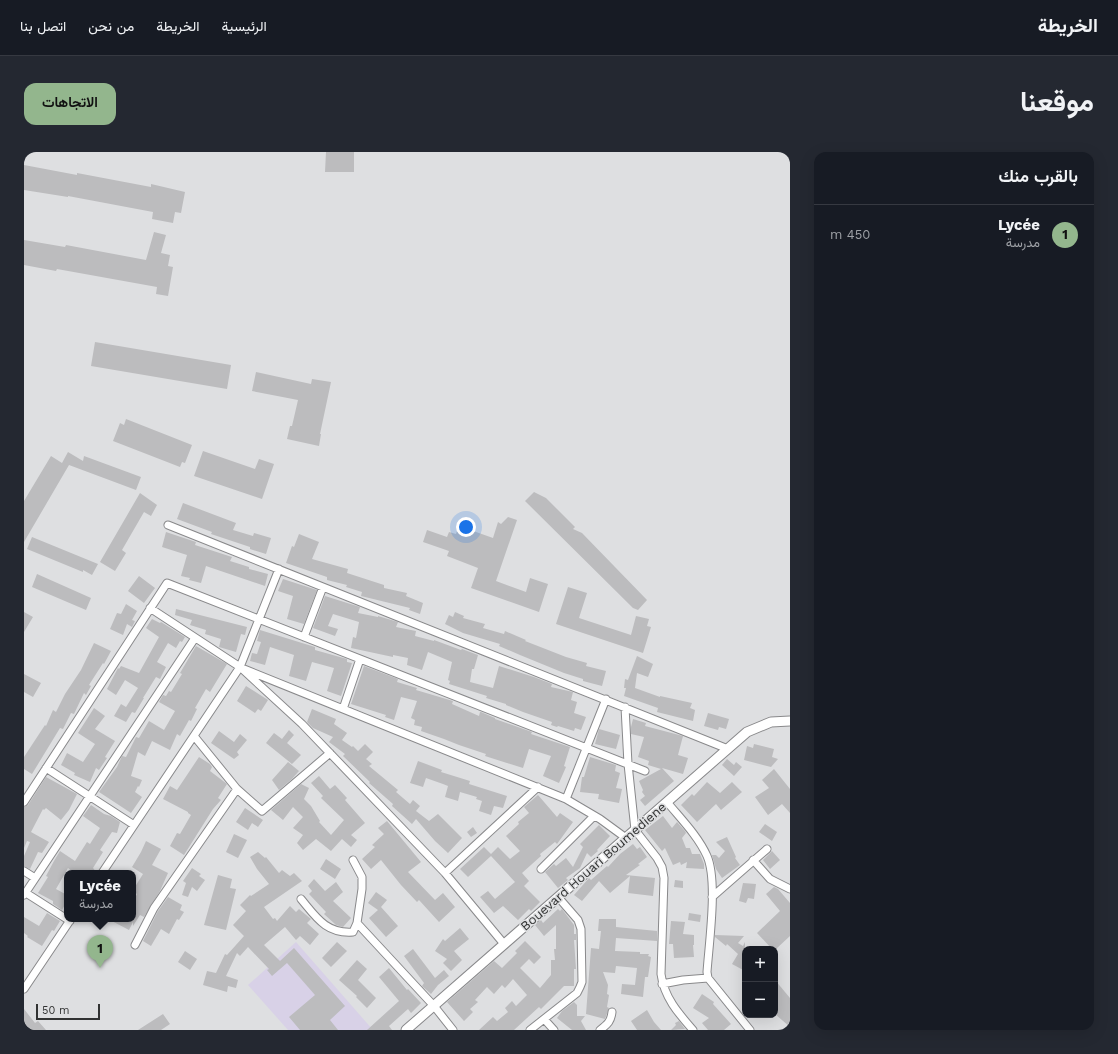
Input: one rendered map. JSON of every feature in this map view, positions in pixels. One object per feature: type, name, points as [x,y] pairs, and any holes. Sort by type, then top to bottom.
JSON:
[{"type":"street","points":[[168,525],[728,748]]},
{"type":"street","points":[[104,870],[240,667],[279,569]]},
{"type":"street","points":[[24,802],[167,583],[645,771]]},
{"type":"street","points":[[304,637],[323,587]]},
{"type":"street","points":[[150,608],[240,667],[302,724],[445,873],[504,944]]},
{"type":"street","points":[[64,917],[25,894],[195,638]]},
{"type":"street","points":[[343,709],[360,659]]},
{"type":"street","points":[[240,667],[566,799],[626,838]]},
{"type":"street","points":[[566,799],[606,700]]},
{"type":"street","points":[[625,707],[628,764],[635,830],[657,858],[662,867],[664,878],[662,984],[666,995],[692,1030]]},
{"type":"street","name":"Bouevard Houari Boumediene","points":[[406,1030],[747,732],[771,722],[790,721]]},
{"type":"street","points":[[194,736],[237,789],[262,810],[330,753]]},
{"type":"street","points":[[46,768],[134,825]]},
{"type":"street","points":[[445,873],[538,787]]},
{"type":"street","points":[[135,945],[154,908],[237,789]]},
{"type":"street","points":[[667,802],[692,833],[707,855],[710,866],[712,897],[707,972],[708,978],[750,1030]]},
{"type":"street","points":[[541,868],[594,816]]},
{"type":"street","points":[[712,897],[767,849]]},
{"type":"street","points":[[301,899],[320,923],[332,930],[344,933],[353,932],[357,923],[362,889],[362,877],[352,860]]},
{"type":"street","points":[[753,860],[770,879],[790,889]]},
{"type":"street","points":[[24,870],[35,878]]},
{"type":"street","points":[[530,1030],[577,992],[582,982],[581,929],[578,920],[558,897]]},
{"type":"street","points":[[24,989],[69,922]]},
{"type":"street","points":[[357,923],[434,1006],[453,1030]]},
{"type":"street","points":[[662,984],[683,980],[708,978]]},
{"type":"street","points":[[600,1030],[610,1022],[612,1019],[612,1012]]},
{"type":"street","points":[[544,1019],[554,1030]]},
{"type":"shaded area","points":[[296,942],[373,1030],[288,1030],[248,985]]},
{"type":"building","points":[[326,152],[354,152],[354,172],[325,172]]},
{"type":"building","points":[[24,165],[151,187],[151,184],[185,192],[181,213],[175,212],[173,223],[152,219],[153,212],[68,196],[24,190]]},
{"type":"building","points":[[154,232],[166,235],[161,253],[170,255],[168,266],[173,267],[168,296],[156,294],[157,287],[57,269],[56,271],[24,265],[24,240],[65,247],[66,245],[146,260]]},
{"type":"building","points":[[95,342],[231,365],[227,389],[91,366]]},
{"type":"building","points":[[256,372],[311,384],[312,379],[331,382],[320,434],[319,446],[287,439],[290,426],[292,426],[298,400],[252,391]]},
{"type":"building","points":[[126,419],[192,445],[185,463],[182,462],[180,467],[113,441],[120,423],[124,425]]},
{"type":"building","points":[[203,451],[255,469],[259,459],[274,464],[262,499],[194,476]]},
{"type":"building","points":[[68,452],[83,461],[84,456],[141,477],[136,490],[69,465],[24,542],[24,501],[51,456],[62,463]]},
{"type":"building","points":[[534,492],[546,498],[575,527],[573,529],[582,533],[647,600],[638,610],[633,608],[525,501]]},
{"type":"building","points":[[140,493],[157,505],[151,516],[144,512],[122,550],[126,553],[115,571],[100,562]]},
{"type":"building","points":[[183,503],[236,523],[233,530],[253,536],[254,533],[271,538],[266,554],[211,534],[212,532],[177,519]]},
{"type":"building","points":[[508,517],[517,520],[496,581],[526,592],[530,578],[548,584],[539,612],[471,588],[478,568],[447,556],[449,551],[423,542],[427,530],[447,537],[449,532],[456,534],[459,526],[493,538],[498,522],[501,524]]},
{"type":"building","points":[[166,532],[196,542],[195,545],[232,557],[230,561],[249,567],[249,569],[268,574],[265,586],[206,566],[201,583],[181,576],[187,555],[162,547]]},
{"type":"building","points":[[299,534],[319,542],[312,559],[348,569],[347,573],[384,585],[384,588],[407,593],[406,596],[423,603],[420,614],[409,610],[410,608],[361,596],[362,592],[346,587],[347,585],[327,580],[327,577],[286,563],[292,546],[294,547]]},
{"type":"building","points":[[32,537],[98,564],[92,575],[83,570],[83,572],[27,549]]},
{"type":"building","points":[[37,574],[91,598],[86,610],[32,587]]},
{"type":"building","points":[[139,576],[155,588],[144,603],[128,591]]},
{"type":"building","points":[[283,579],[317,590],[304,624],[287,619],[293,596],[278,591]]},
{"type":"building","points":[[568,587],[587,593],[579,618],[631,635],[636,616],[649,619],[647,626],[651,627],[643,653],[556,624]]},
{"type":"building","points":[[325,596],[360,607],[358,613],[378,616],[398,622],[396,627],[416,631],[415,636],[434,640],[478,655],[474,669],[472,669],[470,682],[493,688],[499,666],[552,684],[551,687],[573,692],[571,700],[577,702],[574,713],[586,717],[581,730],[575,728],[574,731],[551,725],[552,722],[486,698],[487,696],[449,684],[450,681],[448,680],[452,662],[428,652],[422,670],[407,665],[408,658],[393,655],[393,657],[351,648],[353,637],[356,638],[359,622],[333,614],[328,626],[338,629],[335,636],[313,628]]},
{"type":"building","points":[[126,604],[137,611],[132,620],[135,621],[132,627],[127,624],[123,635],[110,629],[117,613],[121,614]]},
{"type":"building","points":[[176,609],[247,627],[245,635],[241,634],[236,652],[219,647],[221,639],[205,634],[206,630],[190,625],[192,620],[175,615]]},
{"type":"building","points":[[24,612],[33,617],[24,632]]},
{"type":"building","points":[[455,612],[464,616],[463,618],[485,624],[483,628],[504,634],[505,631],[526,640],[525,641],[566,657],[587,663],[586,666],[606,671],[602,686],[583,681],[583,679],[564,673],[499,646],[500,644],[463,633],[445,624],[449,615],[453,617]]},
{"type":"building","points":[[152,619],[160,623],[161,622],[185,637],[182,642],[180,641],[176,648],[168,643],[157,662],[166,667],[160,679],[156,677],[135,713],[132,712],[126,722],[114,716],[121,704],[126,707],[138,688],[125,680],[116,695],[107,689],[118,668],[119,669],[121,666],[139,673],[159,637],[146,628]]},
{"type":"building","points":[[260,630],[315,647],[315,650],[347,659],[347,662],[352,663],[341,696],[327,691],[334,668],[312,662],[306,681],[289,676],[294,655],[270,647],[265,665],[250,661],[252,653],[257,654],[261,642],[257,641]]},
{"type":"building","points":[[94,643],[111,651],[89,685],[91,686],[86,695],[84,693],[74,714],[71,713],[63,729],[60,728],[32,774],[24,769],[24,757],[45,725],[46,726],[53,710],[56,712],[65,694],[81,670]]},
{"type":"building","points":[[196,646],[227,664],[210,692],[206,689],[195,708],[197,709],[191,721],[189,720],[180,736],[177,734],[170,750],[152,741],[145,756],[138,752],[131,776],[142,780],[135,792],[142,797],[131,813],[99,792],[117,767],[122,756],[126,757],[136,737],[139,738],[149,721],[164,730],[175,711],[159,702],[163,695],[166,696],[169,691],[171,692]]},
{"type":"building","points":[[637,656],[653,664],[648,677],[637,673],[635,688],[660,697],[692,703],[690,708],[695,710],[693,721],[657,712],[658,708],[624,696],[626,688],[624,688],[625,679],[628,680]]},
{"type":"building","points":[[364,666],[398,679],[397,682],[417,688],[416,690],[453,701],[452,704],[479,716],[481,712],[495,719],[532,732],[531,734],[570,747],[564,766],[566,767],[559,783],[543,776],[551,756],[529,749],[523,768],[485,756],[486,754],[421,731],[422,727],[414,725],[415,720],[411,718],[417,701],[401,697],[394,720],[385,717],[386,715],[351,704]]},
{"type":"building","points":[[24,674],[41,683],[33,697],[24,692]]},
{"type":"building","points":[[246,686],[268,700],[261,711],[258,709],[255,713],[237,701]]},
{"type":"building","points":[[94,708],[105,716],[95,729],[115,741],[105,757],[107,758],[99,770],[96,768],[90,782],[74,775],[75,773],[61,765],[67,753],[83,762],[95,744],[78,733]]},
{"type":"building","points":[[312,709],[336,719],[334,724],[347,733],[342,740],[352,747],[353,746],[358,751],[365,744],[373,752],[366,759],[372,764],[369,766],[398,790],[396,792],[410,804],[413,800],[420,806],[416,811],[429,821],[438,814],[462,838],[448,853],[435,841],[416,819],[412,824],[392,806],[393,804],[369,783],[370,782],[343,756],[345,754],[329,742],[333,737],[313,728],[307,722]]},
{"type":"building","points":[[708,713],[729,719],[726,729],[719,727],[718,730],[704,726]]},
{"type":"building","points":[[633,719],[646,723],[645,726],[683,736],[678,755],[688,758],[683,774],[662,768],[674,781],[645,806],[640,800],[645,796],[642,792],[643,790],[639,781],[661,769],[648,765],[649,761],[638,757],[644,737],[631,734]]},
{"type":"building","points":[[599,729],[620,735],[616,749],[595,744]]},
{"type":"building","points":[[289,730],[294,735],[287,743],[301,755],[292,764],[266,743],[274,733],[282,739]]},
{"type":"building","points":[[219,731],[234,742],[240,734],[247,740],[237,752],[239,755],[234,759],[211,743]]},
{"type":"building","points":[[754,744],[774,749],[772,757],[778,759],[771,767],[744,760],[747,746],[753,748]]},
{"type":"building","points":[[199,757],[210,764],[212,767],[210,771],[227,784],[218,798],[221,800],[213,809],[184,855],[170,846],[177,833],[180,834],[191,815],[163,799],[170,786],[177,790]]},
{"type":"building","points":[[590,757],[616,765],[615,771],[620,773],[616,788],[622,789],[619,803],[598,799],[599,794],[580,792],[582,777],[584,777]]},
{"type":"building","points":[[727,759],[734,765],[736,762],[742,767],[734,776],[722,765]]},
{"type":"building","points":[[418,761],[442,770],[441,772],[470,781],[469,784],[507,796],[503,808],[494,806],[491,815],[479,811],[482,801],[476,799],[477,797],[460,792],[458,801],[445,797],[448,786],[426,778],[423,787],[410,783]]},
{"type":"building","points":[[288,762],[299,771],[279,790],[272,780]]},
{"type":"building","points":[[774,769],[790,789],[790,813],[782,804],[768,815],[755,797],[769,788],[762,780]]},
{"type":"building","points":[[319,776],[330,789],[335,785],[347,798],[345,800],[365,823],[351,835],[357,840],[351,847],[342,839],[331,851],[316,839],[303,850],[297,843],[303,835],[293,828],[303,817],[293,807],[283,820],[271,810],[301,784],[309,788],[304,799],[311,806],[320,821],[319,822],[331,835],[344,820],[321,798],[323,796],[311,783]]},
{"type":"building","points":[[46,777],[77,794],[69,810],[61,820],[46,808],[44,810],[43,809],[31,832],[49,842],[42,853],[38,852],[30,869],[24,866],[24,856],[30,842],[27,841],[24,848],[24,807],[28,805]]},
{"type":"building","points":[[707,782],[720,793],[732,782],[742,792],[721,810],[716,804],[697,822],[681,805],[692,794],[694,796]]},
{"type":"building","points":[[538,795],[557,817],[560,813],[573,822],[557,844],[555,842],[540,854],[541,856],[522,873],[529,881],[524,886],[540,902],[531,911],[529,909],[518,920],[503,906],[494,913],[480,897],[488,891],[495,899],[515,882],[491,856],[468,877],[460,869],[484,847],[491,854],[498,847],[510,859],[520,851],[506,836],[519,824],[518,822],[529,813],[524,807]]},
{"type":"building","points":[[91,805],[120,822],[117,833],[112,832],[100,850],[103,852],[93,868],[95,870],[70,870],[68,868],[67,870],[64,870],[64,875],[56,889],[64,893],[64,906],[62,910],[53,904],[53,901],[38,893],[48,877],[46,876],[60,851],[75,861],[87,842],[90,844],[100,828],[83,816]]},
{"type":"building","points":[[245,808],[263,820],[258,827],[252,823],[248,830],[236,822]]},
{"type":"building","points":[[663,816],[672,828],[677,822],[685,831],[686,833],[682,838],[686,848],[690,848],[692,854],[700,854],[704,864],[704,869],[686,868],[687,862],[681,865],[680,862],[673,865],[665,848],[662,851],[645,830]]},
{"type":"building","points":[[387,821],[421,862],[408,872],[435,900],[443,893],[455,907],[439,922],[419,900],[417,902],[401,885],[381,860],[371,869],[362,859],[375,847],[372,845],[384,834],[378,828]]},
{"type":"building","points":[[765,824],[777,832],[772,841],[759,832]]},
{"type":"building","points":[[599,825],[610,836],[591,857],[587,853],[580,868],[566,878],[568,880],[558,888],[545,872],[554,864],[556,866],[566,858],[573,867],[583,847],[580,844]]},
{"type":"building","points":[[473,827],[477,833],[471,837],[467,832]]},
{"type":"building","points":[[234,834],[247,840],[238,858],[226,852]]},
{"type":"building","points":[[727,837],[736,857],[735,858],[740,865],[722,878],[716,869],[712,855],[716,855],[719,858],[725,851],[716,842]]},
{"type":"building","points":[[146,841],[161,849],[152,865],[168,873],[160,891],[144,917],[140,915],[136,921],[136,885],[143,874],[132,867]]},
{"type":"building","points":[[633,844],[637,849],[640,847],[647,857],[638,864],[640,865],[626,875],[655,878],[653,896],[628,893],[630,876],[610,893],[599,881],[582,901],[574,895],[589,878],[591,880],[607,866],[608,867],[620,854]]},
{"type":"building","points":[[772,851],[780,860],[770,869],[763,860]]},
{"type":"building","points":[[258,852],[265,858],[266,857],[279,873],[282,870],[290,876],[294,873],[302,881],[264,907],[273,919],[275,918],[277,921],[290,906],[296,912],[299,909],[311,919],[307,923],[319,934],[310,945],[300,936],[296,940],[285,927],[264,945],[280,961],[294,948],[345,1006],[330,1020],[338,1030],[300,1030],[289,1017],[315,995],[287,963],[272,976],[267,970],[269,969],[248,947],[240,956],[237,953],[226,976],[238,980],[236,988],[228,986],[227,992],[203,985],[207,971],[216,973],[225,954],[227,955],[244,936],[233,925],[246,911],[240,905],[250,895],[251,896],[269,884],[250,857]]},
{"type":"building","points":[[326,859],[341,869],[335,879],[320,869]]},
{"type":"building","points":[[192,868],[201,874],[199,876],[205,880],[197,891],[192,887],[188,897],[182,895],[186,883],[183,881]]},
{"type":"building","points":[[218,875],[232,879],[230,888],[236,889],[226,930],[204,925]]},
{"type":"building","points":[[314,879],[325,891],[336,882],[343,892],[333,901],[351,918],[343,927],[336,925],[324,914],[326,912],[309,894],[312,891],[308,886]]},
{"type":"building","points":[[675,880],[683,881],[683,888],[674,887]]},
{"type":"building","points":[[743,883],[756,884],[754,899],[748,898],[746,903],[739,901]]},
{"type":"building","points":[[774,887],[778,889],[790,903],[790,936],[778,947],[769,946],[757,933],[780,911],[766,894]]},
{"type":"building","points":[[376,892],[387,900],[381,907],[398,926],[386,937],[369,918],[378,910],[368,903]]},
{"type":"building","points":[[168,897],[182,905],[180,910],[184,912],[179,920],[177,919],[169,934],[161,929],[151,946],[143,941],[158,911]]},
{"type":"building","points":[[558,909],[560,911],[562,909],[574,925],[574,934],[576,934],[576,940],[574,940],[576,969],[574,969],[574,986],[564,986],[541,1009],[539,1007],[514,1030],[479,1030],[493,1017],[497,1021],[508,1012],[505,1008],[512,1001],[516,1006],[527,995],[513,979],[505,988],[502,985],[494,994],[487,987],[475,1000],[478,1002],[470,1009],[473,1012],[464,1021],[447,1002],[494,961],[502,968],[517,953],[515,951],[525,941],[541,957],[534,964],[529,959],[520,968],[540,988],[551,975],[551,960],[555,960],[554,949],[556,949],[556,925],[544,936],[535,925],[541,920],[543,923]]},
{"type":"building","points":[[47,913],[60,921],[54,931],[52,930],[42,946],[27,937],[28,936],[24,933],[24,917],[39,926]]},
{"type":"building","points":[[689,913],[701,915],[700,922],[688,920]]},
{"type":"building","points":[[599,919],[616,919],[616,927],[657,931],[657,941],[616,938],[615,951],[640,952],[640,954],[649,954],[648,956],[651,957],[648,977],[645,977],[643,997],[621,994],[622,984],[635,985],[637,968],[616,966],[615,973],[603,972],[608,985],[607,994],[609,995],[607,1007],[609,1008],[605,1019],[586,1014],[591,948],[599,949],[601,931],[598,931]]},
{"type":"building","points":[[671,921],[685,922],[683,934],[694,935],[694,957],[674,958],[673,944],[669,944]]},
{"type":"building","points":[[114,922],[133,922],[129,930]]},
{"type":"building","points":[[460,928],[469,939],[454,951],[462,960],[451,971],[443,963],[447,959],[435,951],[443,939],[445,941]]},
{"type":"building","points":[[715,935],[744,936],[738,943],[743,946],[742,969],[732,964],[738,954],[727,944],[726,946],[715,937]]},
{"type":"building","points":[[337,942],[347,951],[331,967],[322,958]]},
{"type":"building","points":[[413,949],[435,978],[444,970],[449,976],[438,985],[431,994],[422,986],[424,983],[404,956]]},
{"type":"building","points":[[185,951],[197,959],[190,970],[178,962]]},
{"type":"building","points":[[357,960],[367,969],[358,980],[376,998],[367,1008],[356,997],[357,996],[339,980]]},
{"type":"building","points":[[389,968],[407,990],[408,989],[421,1003],[411,1013],[408,1009],[389,1026],[392,1030],[367,1030],[399,1001],[379,977]]},
{"type":"building","points":[[778,984],[790,998],[790,1027],[778,1017]]},
{"type":"building","points":[[702,994],[714,1002],[713,1004],[731,1024],[724,1030],[708,1030],[702,1023],[709,1018],[693,1008]]},
{"type":"building","points":[[574,1002],[577,1005],[577,1016],[585,1016],[581,1021],[586,1030],[572,1030],[557,1018],[562,1011]]},
{"type":"building","points":[[24,1009],[35,1023],[38,1021],[46,1030],[24,1030]]},
{"type":"building","points":[[647,1010],[661,1030],[637,1030],[631,1021]]},
{"type":"building","points":[[163,1014],[170,1024],[161,1030],[138,1030]]},
{"type":"building","points":[[679,1021],[685,1029],[671,1030],[676,1025],[675,1023]]},
{"type":"place","name":"Lycée","points":[[100,968]]}]
